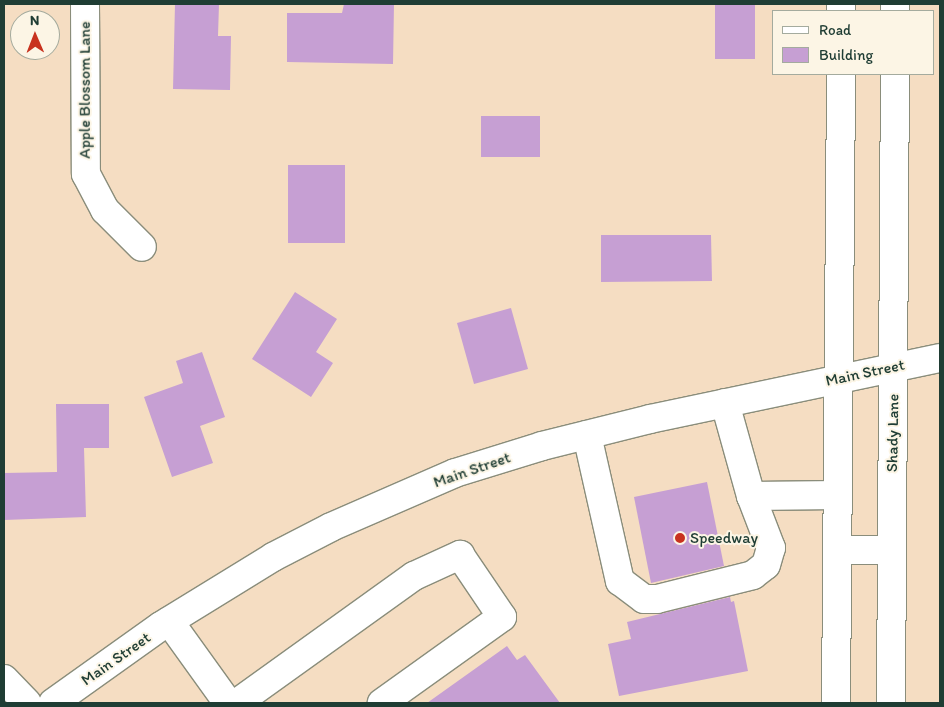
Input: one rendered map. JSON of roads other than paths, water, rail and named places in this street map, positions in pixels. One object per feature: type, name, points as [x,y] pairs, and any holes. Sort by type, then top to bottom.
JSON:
[{"type":"street","name":"Apple Blossom Lane","points":[[85,4],[86,174],[105,210],[142,247]]},
{"type":"street","points":[[836,703],[841,75]]},
{"type":"street","name":"Shady Lane","points":[[891,703],[895,367],[895,75]]},
{"type":"street","name":"Main Street","points":[[53,703],[169,621],[273,557],[331,527],[455,473],[587,435],[726,403],[940,358]]},
{"type":"street","points":[[587,435],[620,581],[644,599],[657,599],[753,575],[766,565],[771,548],[751,496],[726,403]]},
{"type":"street","points":[[751,496],[838,495]]},
{"type":"street","points":[[837,550],[892,550]]},
{"type":"street","points":[[237,703],[414,576],[460,554],[502,617],[382,703]]},
{"type":"street","points":[[169,621],[228,703]]},
{"type":"street","points":[[4,678],[26,703]]},
{"type":"place","name":"Speedway","points":[[680,538]]}]
